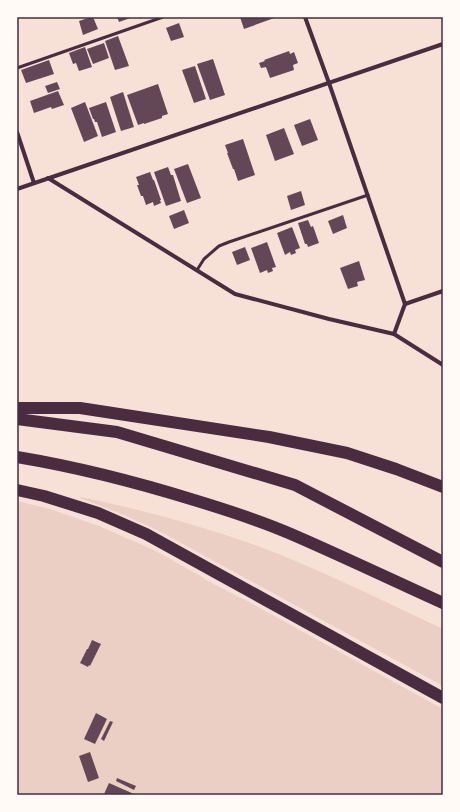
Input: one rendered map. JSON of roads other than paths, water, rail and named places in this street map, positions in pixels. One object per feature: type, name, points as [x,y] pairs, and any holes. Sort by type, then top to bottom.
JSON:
[{"type":"highway","points":[[17,408],[80,408],[269,437],[347,453],[396,469],[443,487]]},
{"type":"highway","points":[[17,420],[117,432],[295,485],[443,562]]},
{"type":"highway","points":[[17,457],[55,463],[121,478],[239,514],[291,534],[443,603]]},
{"type":"highway","points":[[17,490],[44,496],[98,513],[146,534],[443,698]]},
{"type":"street","points":[[305,17],[405,304],[394,334]]},
{"type":"street","points":[[17,189],[443,44]]},
{"type":"street","points":[[17,132],[34,183]]},
{"type":"street","points":[[48,178],[235,294],[329,319],[394,334],[443,365]]},
{"type":"street","points":[[405,304],[443,291]]},
{"type":"lane","points":[[17,68],[164,17]]},
{"type":"lane","points":[[197,270],[204,259],[219,246],[368,195]]}]
